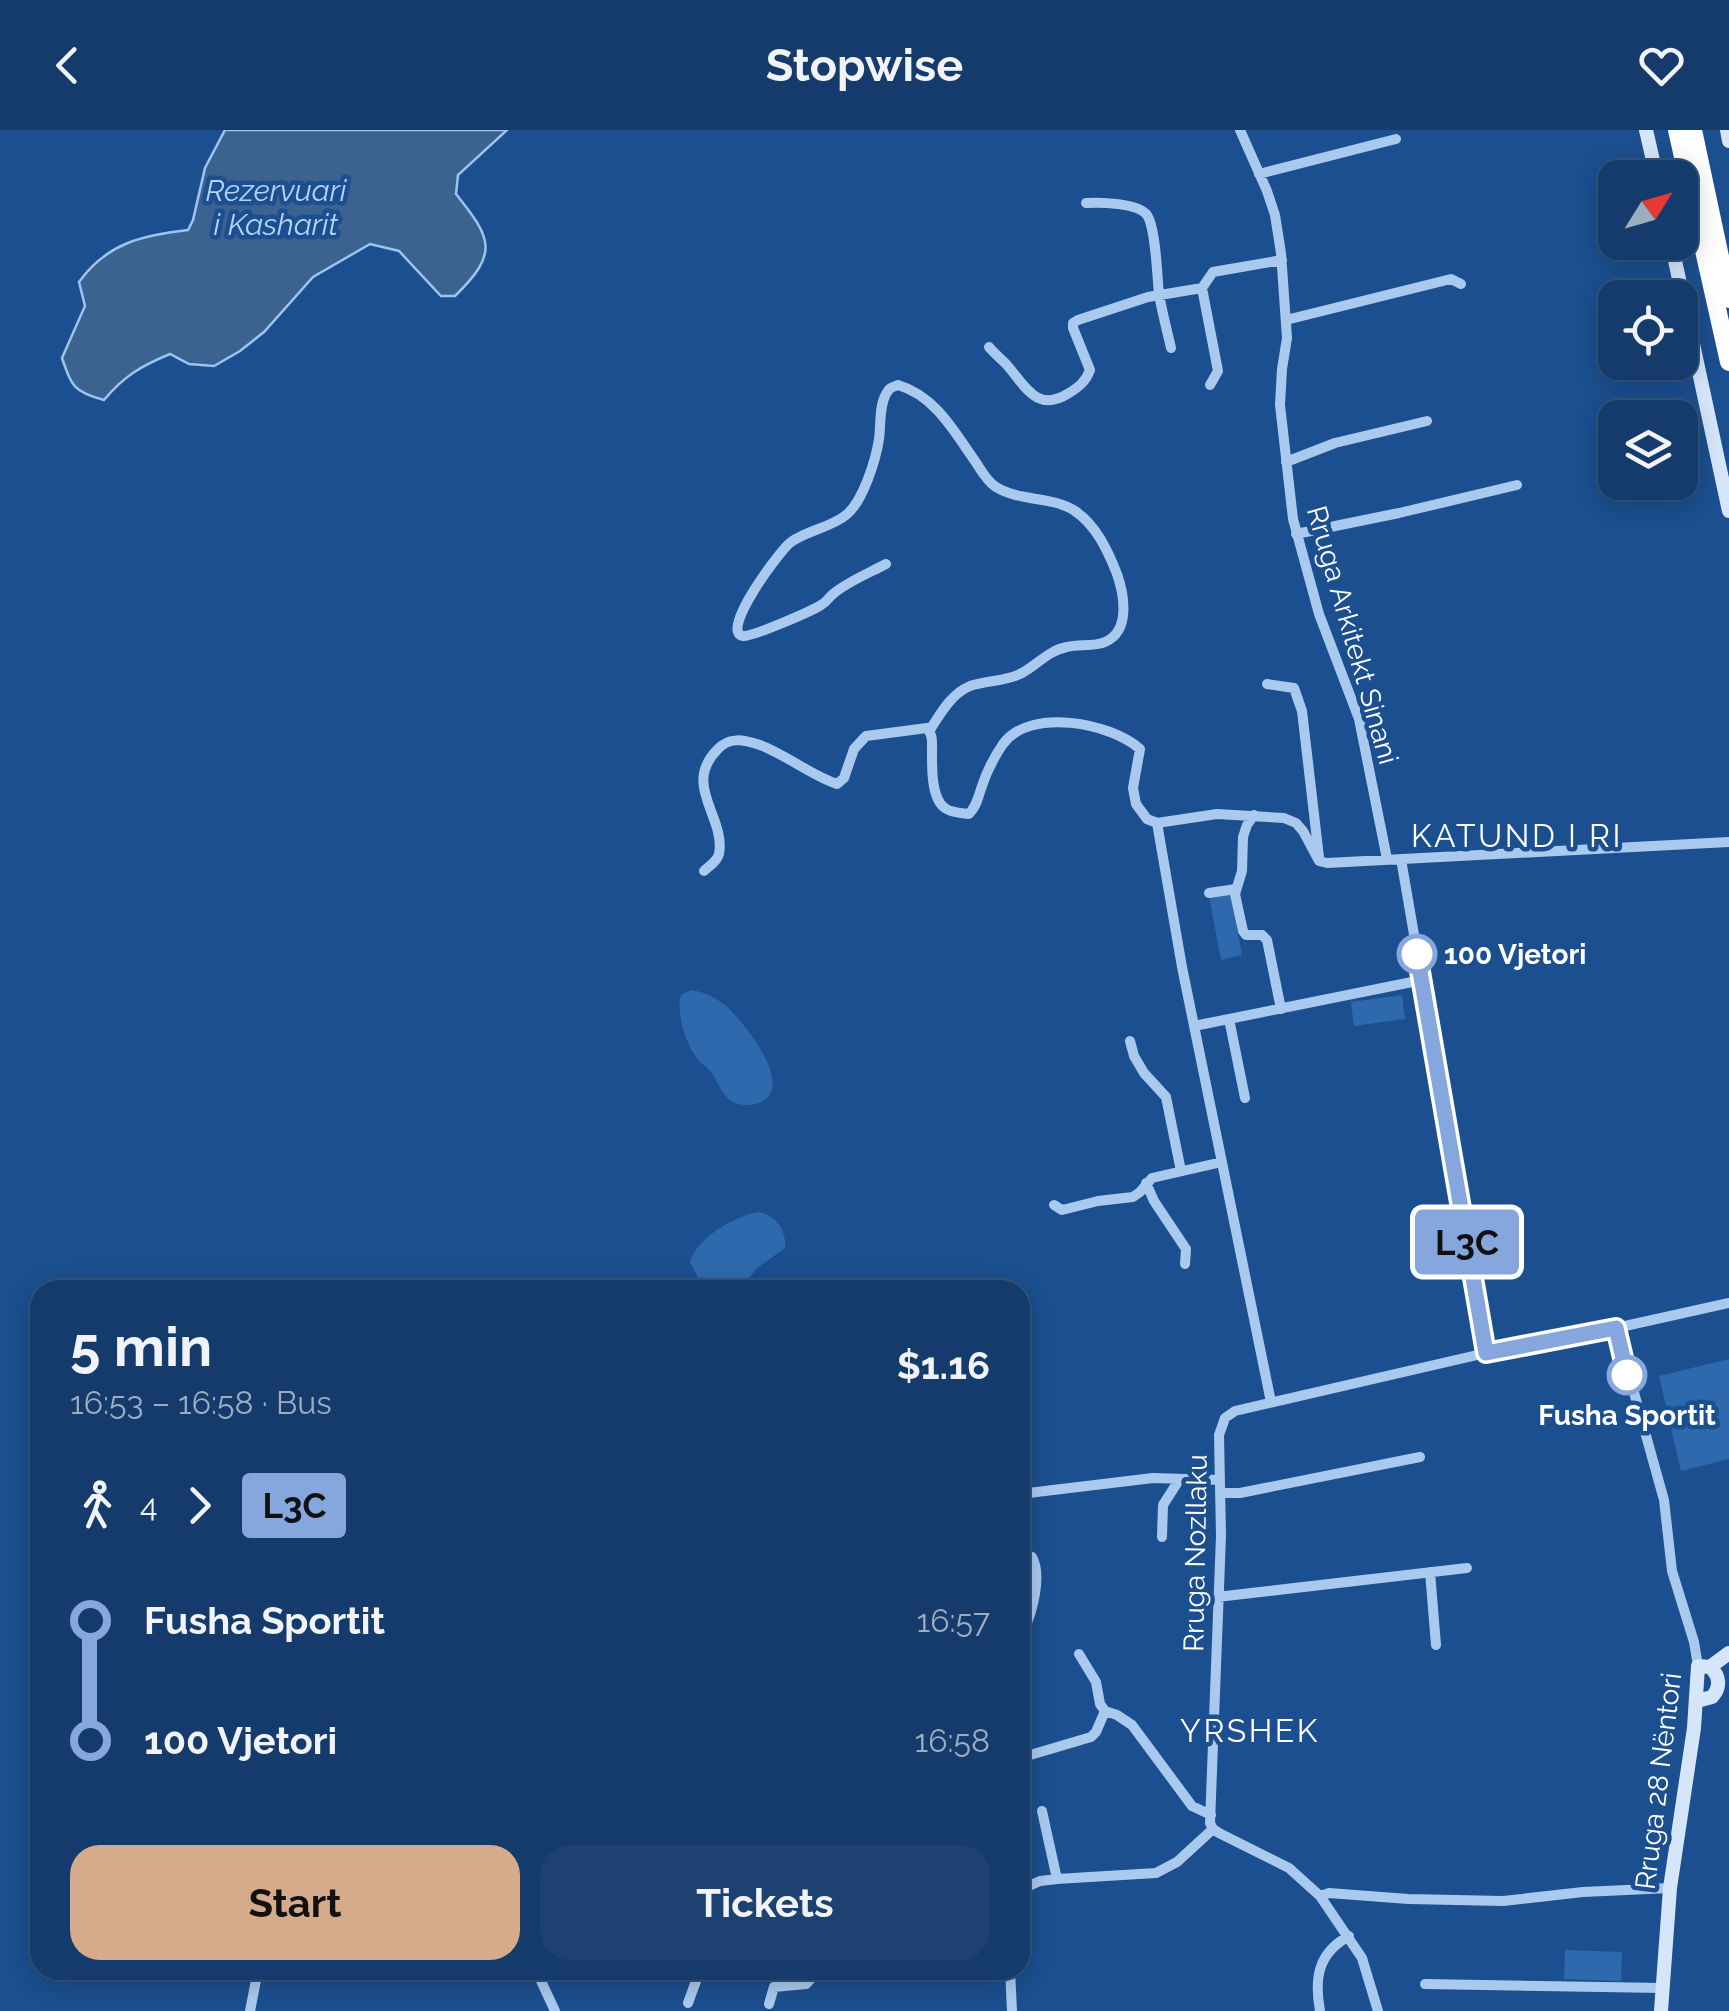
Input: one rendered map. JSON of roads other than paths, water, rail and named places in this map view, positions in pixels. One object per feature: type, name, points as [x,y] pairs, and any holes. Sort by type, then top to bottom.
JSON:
[{"type":"highway","points":[[1677,130],[1729,362]]},
{"type":"highway","points":[[1693,130],[1729,298]]},
{"type":"main road","points":[[1646,130],[1652,160]]},
{"type":"main road","points":[[1726,130],[1729,141]]},
{"type":"main road","points":[[1674,260],[1729,511]]},
{"type":"main road","points":[[1697,1701],[1714,1695],[1718,1688],[1708,1670],[1729,1655]]},
{"type":"main road","name":"Rruga 28 Nëntori","points":[[1661,2011],[1670,1888],[1697,1701],[1708,1670]]},
{"type":"street","name":"Rruga Arkitekt Sinani","points":[[1240,130],[1275,215],[1282,260],[1286,320],[1280,405],[1296,534],[1318,614],[1359,719],[1387,860]]},
{"type":"street","points":[[1259,174],[1396,140]]},
{"type":"street","points":[[1086,204],[1117,205],[1146,214],[1171,348]]},
{"type":"street","points":[[1210,385],[1218,371],[1202,288],[1213,272],[1282,260]]},
{"type":"street","points":[[1286,320],[1451,279],[1461,284]]},
{"type":"street","points":[[989,347],[1031,394],[1042,400],[1056,400],[1077,388],[1090,370],[1073,323],[1094,313],[1160,295],[1202,288]]},
{"type":"street","points":[[886,564],[834,592],[820,606],[760,632],[746,636],[737,632],[742,612],[782,550],[815,528],[842,519],[853,508],[879,441],[884,399],[888,390],[898,385],[936,408],[991,484],[1022,497],[1070,508],[1086,520],[1121,586],[1124,609],[1112,637],[1105,642],[1058,650],[1022,673],[970,686],[950,700],[930,730]]},
{"type":"street","points":[[1286,462],[1335,443],[1427,420]]},
{"type":"street","points":[[1296,534],[1517,484]]},
{"type":"street","points":[[1266,684],[1294,688],[1302,711],[1318,861]]},
{"type":"street","points":[[930,730],[935,789],[945,809],[970,814],[973,811],[991,764],[1008,738],[1036,725],[1065,722],[1101,730],[1140,749],[1134,796],[1146,819],[1157,823],[1217,814],[1284,818],[1296,823],[1318,861]]},
{"type":"street","points":[[704,871],[719,855],[703,775],[720,746],[736,739],[756,744],[837,784],[844,778],[854,749],[866,736],[922,727],[930,730]]},
{"type":"street","points":[[1254,815],[1243,837],[1242,871],[1236,889],[1243,930],[1267,940],[1281,1008]]},
{"type":"street","points":[[1157,823],[1169,900],[1271,1402]]},
{"type":"street","points":[[1318,861],[1729,842]]},
{"type":"street","points":[[1401,859],[1486,1353]]},
{"type":"street","points":[[1209,893],[1236,889]]},
{"type":"street","points":[[1194,1026],[1422,980]]},
{"type":"street","points":[[1229,1019],[1245,1098]]},
{"type":"street","points":[[1130,1041],[1144,1074],[1166,1097],[1180,1171]]},
{"type":"street","points":[[1054,1205],[1062,1210],[1098,1200],[1134,1197],[1152,1178],[1222,1162]]},
{"type":"street","points":[[1146,1183],[1154,1202],[1186,1249],[1184,1264]]},
{"type":"street","name":"Rruga Nozllaku","points":[[1213,1829],[1219,1435],[1224,1418],[1235,1411],[1271,1402],[1486,1353],[1729,1303]]},
{"type":"street","name":"Rruga 28 Nëntori","points":[[1616,1328],[1664,1500],[1672,1571],[1694,1642],[1708,1670]]},
{"type":"street","points":[[1220,1493],[1240,1493],[1420,1457]]},
{"type":"street","points":[[1030,1493],[1154,1478],[1220,1480]]},
{"type":"street","points":[[1162,1537],[1163,1505],[1179,1480]]},
{"type":"street","points":[[1030,1556],[1036,1565],[1030,1618]]},
{"type":"street","points":[[1218,1597],[1467,1568]]},
{"type":"street","points":[[1430,1572],[1436,1644]]},
{"type":"street","points":[[1079,1654],[1096,1682],[1105,1711],[1132,1726],[1188,1801],[1211,1815]]},
{"type":"street","points":[[1030,1755],[1091,1736],[1105,1711]]},
{"type":"street","points":[[1042,1810],[1057,1879]]},
{"type":"street","points":[[1030,1886],[1057,1879],[1156,1873],[1185,1855],[1213,1829],[1289,1868],[1320,1896],[1367,1968],[1378,2011]]},
{"type":"street","points":[[1320,1896],[1329,1893],[1408,1900],[1503,1901],[1670,1888]]},
{"type":"street","points":[[1320,2011],[1321,1963],[1332,1946],[1349,1936]]},
{"type":"street","points":[[250,2011],[256,1980]]},
{"type":"street","points":[[541,1980],[555,2011]]},
{"type":"street","points":[[688,2002],[696,1980]]},
{"type":"street","points":[[769,2004],[774,1987],[806,1984],[810,1980]]},
{"type":"street","points":[[1010,1980],[1012,2011]]},
{"type":"street","points":[[1425,1984],[1663,1988]]},
{"type":"water","name":"Rezervuari i Kasharit","points":[[225,130],[507,130],[458,175],[456,194],[477,223],[486,246],[479,268],[455,296],[441,296],[399,251],[370,244],[313,277],[264,332],[214,366],[189,364],[170,354],[134,373],[104,400],[80,391],[62,358],[85,306],[79,282],[102,258],[127,243],[188,230],[205,168]]},
{"type":"place","name":"100 Vjetori","points":[[1417,954]]},
{"type":"place","name":"Fusha Sportit","points":[[1627,1375]]},
{"type":"district","name":"KATUND I RI","points":[[1517,836]]},
{"type":"district","name":"YRSHEK","points":[[1250,1731]]}]
